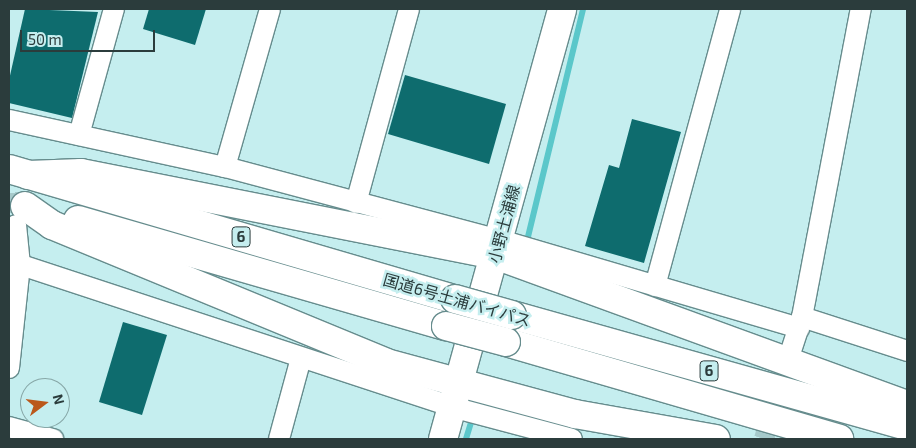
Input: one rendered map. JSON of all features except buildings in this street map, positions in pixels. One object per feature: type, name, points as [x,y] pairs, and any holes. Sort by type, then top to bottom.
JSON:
[{"type":"main road","name":"小野土浦線","points":[[443,439],[562,9]]},
{"type":"main road","points":[[18,172],[81,173],[497,247],[907,405]]},
{"type":"main road","name":"国道6号土浦バイパス","points":[[18,172],[512,316],[907,426]]},
{"type":"main road","points":[[16,210],[386,363],[455,396],[575,414],[716,439]]},
{"type":"main road","name":"国道6号土浦バイパス","points":[[16,210],[506,342],[839,439]]},
{"type":"street","points":[[79,135],[114,9]]},
{"type":"street","points":[[225,167],[270,9]]},
{"type":"street","points":[[356,203],[409,9]]},
{"type":"street","points":[[655,286],[730,9]]},
{"type":"street","points":[[789,357],[800,322],[861,9]]},
{"type":"street","points":[[9,120],[225,167],[356,203],[497,247],[800,322],[907,351]]},
{"type":"street","points":[[9,368],[16,210]]},
{"type":"street","points":[[14,263],[301,358],[455,396],[572,439]]},
{"type":"street","points":[[279,439],[301,358]]},
{"type":"street","points":[[9,427],[53,439]]},
{"type":"waterway","points":[[528,237],[583,9]]},
{"type":"waterway","points":[[466,439],[471,423]]},
{"type":"tunnel","points":[[9,163],[16,225]]},
{"type":"tunnel","points":[[764,439],[789,357]]}]
